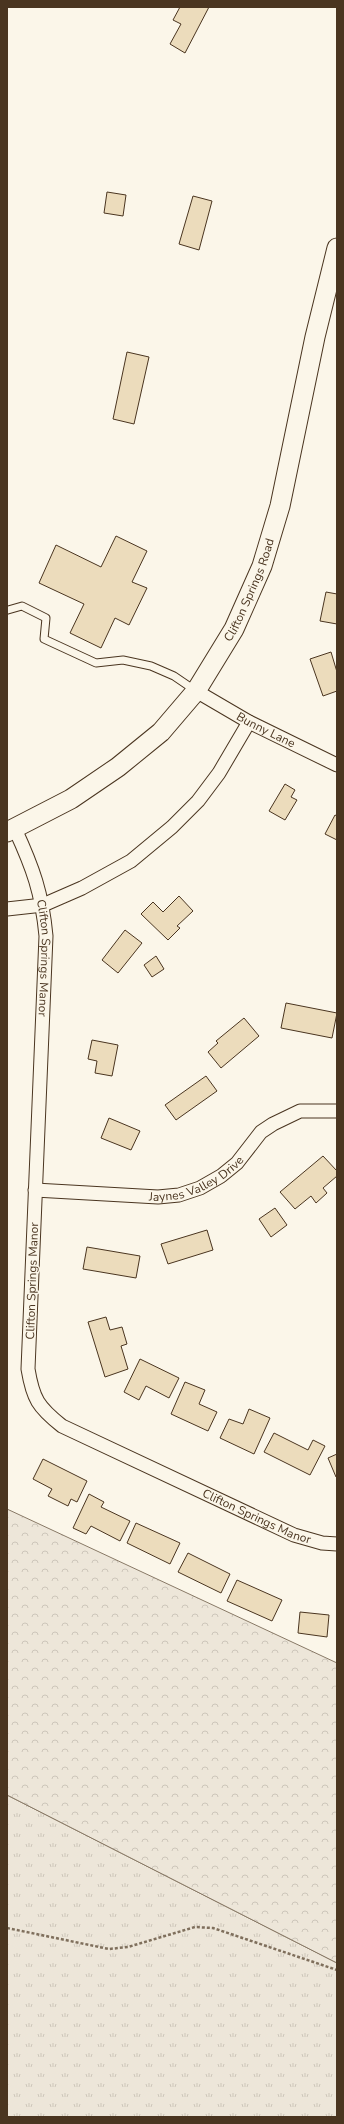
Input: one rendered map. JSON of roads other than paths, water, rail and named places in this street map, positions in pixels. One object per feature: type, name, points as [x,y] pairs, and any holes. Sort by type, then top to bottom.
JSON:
[{"type":"street","name":"Clifton Springs Road","points":[[11,831],[71,799],[118,767],[162,732],[196,691],[234,629],[264,558],[280,506],[315,337],[337,248]]},
{"type":"street","name":"Bunny Lane","points":[[196,691],[249,722],[337,765]]},
{"type":"street","points":[[7,909],[43,905],[82,888],[131,861],[172,827],[198,801],[219,772],[249,722]]},
{"type":"street","name":"Clifton Springs Manor","points":[[11,831],[32,866],[43,905],[46,936],[28,1369],[32,1393],[45,1412],[62,1426],[294,1535],[322,1543],[337,1544]]},
{"type":"street","name":"Jaynes Valley Drive","points":[[35,1190],[158,1197],[179,1195],[200,1188],[221,1176],[237,1163],[261,1132],[273,1124],[300,1111],[337,1111]]},
{"type":"lane","points":[[8,610],[22,606],[46,618],[44,639],[96,663],[123,660],[151,666],[174,676],[196,691]]}]
